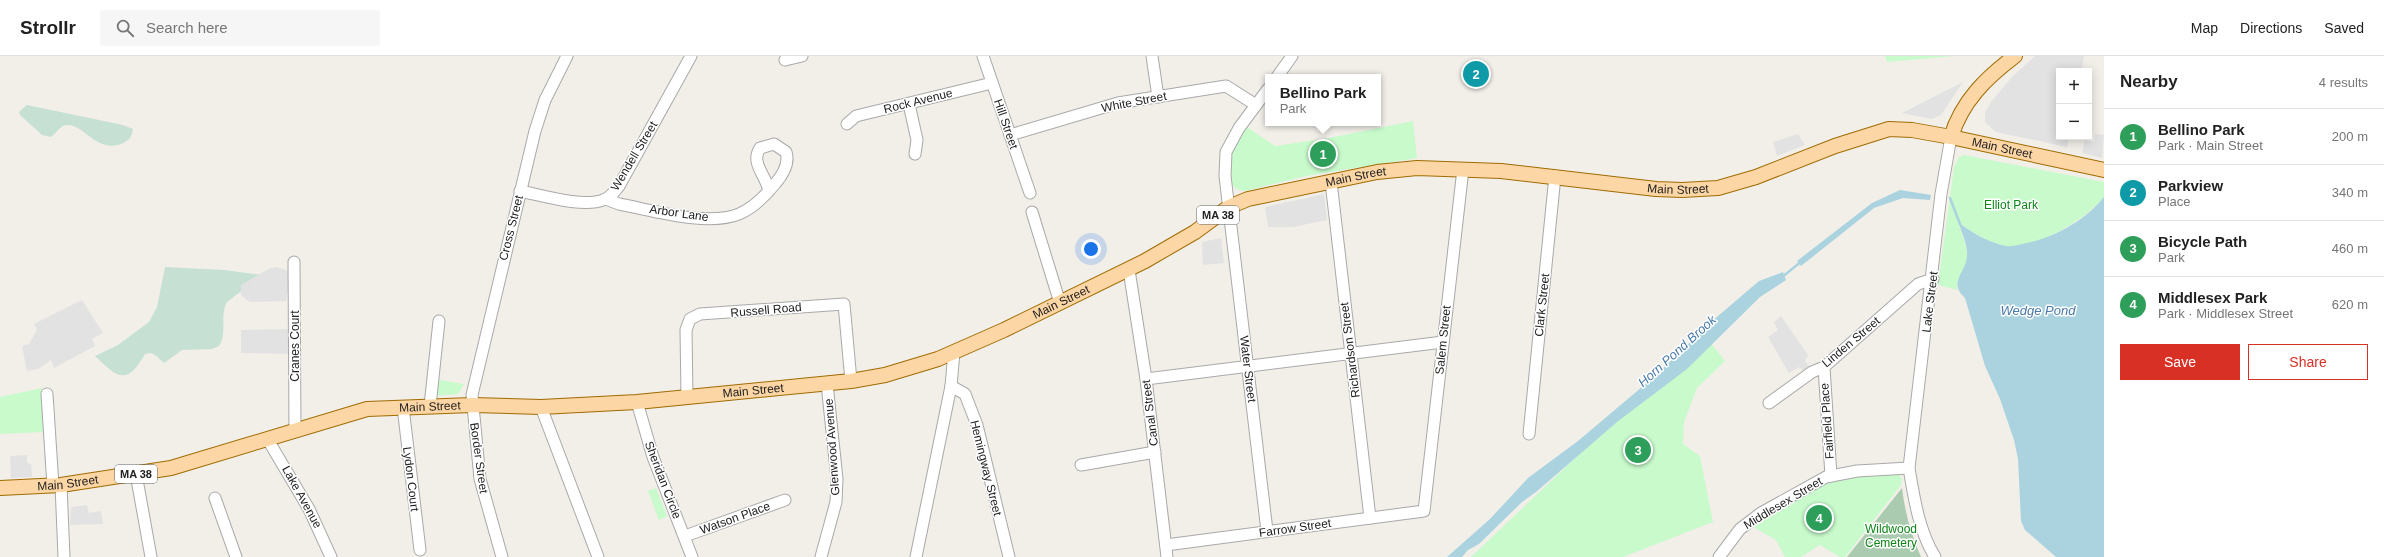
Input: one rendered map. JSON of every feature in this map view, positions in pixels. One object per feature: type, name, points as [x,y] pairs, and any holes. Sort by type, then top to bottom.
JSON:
[{"type":"main road","points":[[1951,137],[1959,115],[1978,87],[2015,56]]},
{"type":"main road","name":"Main Street","points":[[0,488],[57,485],[136,474],[193,462],[362,410],[472,405],[541,407],[637,402],[827,384],[851,381],[912,368],[954,352],[1129,270],[1195,232],[1229,207],[1248,199],[1331,182],[1417,168],[1463,169],[1555,176],[1641,188],[1682,190],[1718,188],[1756,177],[1835,146],[1889,129],[1912,130],[1951,137],[2104,170]]},
{"type":"street","name":"Cross Street","points":[[472,405],[472,391],[480,353],[543,105],[567,56]]},
{"type":"street","name":"Wendell Street","points":[[520,191],[582,202],[601,201],[606,199],[619,186],[691,56]]},
{"type":"street","points":[[785,60],[802,56]]},
{"type":"street","name":"Hill Street","points":[[983,56],[1030,193]]},
{"type":"street","points":[[1152,56],[1158,97]]},
{"type":"street","points":[[1279,74],[1292,56]]},
{"type":"street","name":"Rock Avenue","points":[[847,124],[856,116],[909,104],[992,82]]},
{"type":"street","name":"White Street","points":[[1010,135],[1118,103],[1226,86],[1256,106]]},
{"type":"street","name":"Water Street","points":[[1265,93],[1239,128],[1226,152],[1225,176],[1268,531]]},
{"type":"street","points":[[909,104],[917,140],[915,154]]},
{"type":"street","name":"Lake Street","points":[[1935,557],[1929,548],[1921,524],[1909,468],[1933,280],[1940,200],[1951,137]]},
{"type":"street","name":"Salem Street","points":[[1424,511],[1463,169]]},
{"type":"street","name":"Clark Street","points":[[1529,434],[1555,176]]},
{"type":"street","name":"Richardson Street","points":[[1331,182],[1370,518]]},
{"type":"street","name":"Arbor Lane","points":[[606,199],[619,204],[710,218],[740,214],[769,191]]},
{"type":"street","points":[[1032,212],[1060,303]]},
{"type":"street","name":"Cranes Court","points":[[294,262],[295,431]]},
{"type":"street","name":"Canal Street","points":[[1129,270],[1146,379],[1167,557]]},
{"type":"street","name":"Linden Street","points":[[1769,403],[1812,372],[1824,367],[1918,284],[1933,280]]},
{"type":"street","name":"Russell Road","points":[[687,397],[686,330],[690,319],[700,314],[844,304],[851,381]]},
{"type":"street","points":[[430,406],[439,321]]},
{"type":"street","points":[[1146,379],[1248,368],[1443,342]]},
{"type":"street","points":[[916,557],[951,386],[954,352]]},
{"type":"street","name":"Fairfield Place","points":[[1824,367],[1831,476]]},
{"type":"street","name":"Glenwood Avenue","points":[[821,557],[836,502],[837,479],[827,384]]},
{"type":"street","name":"Hemingway Street","points":[[951,386],[965,394],[977,425],[1009,557]]},
{"type":"street","points":[[47,394],[64,557]]},
{"type":"street","name":"Sheridan Circle","points":[[637,402],[653,457],[692,557]]},
{"type":"street","name":"Border Street","points":[[472,405],[480,479],[502,557]]},
{"type":"street","name":"Lydon Court","points":[[403,407],[420,550]]},
{"type":"street","points":[[541,407],[598,557]]},
{"type":"street","name":"Lake Avenue","points":[[268,440],[309,509],[331,557]]},
{"type":"street","points":[[1082,465],[1155,452]]},
{"type":"street","name":"Middlesex Street","points":[[1719,557],[1740,529],[1761,513],[1831,476],[1857,471],[1909,468]]},
{"type":"street","points":[[136,474],[151,557]]},
{"type":"street","points":[[216,498],[236,557]]},
{"type":"street","name":"Watson Place","points":[[684,536],[785,500]]},
{"type":"street","name":"Farrow Street","points":[[1166,545],[1424,511]]},
{"type":"green space","points":[[1885,56],[1954,56],[1887,62]]},
{"type":"green space","points":[[27,105],[123,125],[133,129],[133,132],[126,142],[112,146],[97,142],[79,129],[67,125],[62,126],[51,137],[42,135],[20,115],[19,112]]},
{"type":"green space","points":[[1413,121],[1417,158],[1306,176],[1245,191],[1236,189],[1230,182],[1231,151],[1247,127],[1275,146],[1329,138]]},
{"type":"green space","name":"Elliot Park","points":[[1964,155],[2104,182],[2104,197],[2096,206],[2060,231],[2033,243],[2020,246],[2008,247],[1996,244],[1958,222],[1966,248],[1966,265],[1959,280],[1957,290],[1938,285],[1954,167],[1959,157]]},
{"type":"green space","points":[[165,267],[224,270],[262,275],[227,302],[224,313],[223,335],[219,346],[212,349],[182,350],[164,363],[154,354],[148,353],[145,354],[127,375],[115,373],[95,356],[118,345],[149,322],[157,307]]},
{"type":"green space","points":[[1703,333],[1725,361],[1697,388],[1684,422],[1683,444],[1700,456],[1713,522],[1623,557],[1471,557],[1631,405]]},
{"type":"green space","points":[[434,379],[464,384],[458,394],[434,396]]},
{"type":"green space","points":[[42,388],[44,432],[0,434],[0,397]]},
{"type":"green space","points":[[1897,472],[1902,478],[1901,485],[1845,557],[1840,557],[1820,545],[1801,557],[1785,557],[1776,540],[1750,525],[1815,488],[1836,480]]},
{"type":"green space","points":[[656,488],[667,516],[659,520],[648,491]]},
{"type":"green space","name":"Wildwood Cemetery","points":[[1902,488],[1909,523],[1921,557],[1847,557]]},
{"type":"shaded area","points":[[2035,56],[2084,56],[2082,68],[2056,68],[2056,140],[2068,140],[2067,147],[1996,132],[1985,122],[1985,113],[1991,102],[2011,78]]},
{"type":"shaded area","points":[[1963,82],[1941,115],[1932,119],[1902,113]]},
{"type":"shaded area","points":[[1798,134],[1805,145],[1777,156],[1773,142]]},
{"type":"shaded area","points":[[2095,134],[2104,135],[2102,158],[2082,153],[2085,140],[2094,142]]},
{"type":"shaded area","points":[[1324,194],[1327,220],[1293,227],[1268,227],[1265,207]]},
{"type":"shaded area","points":[[1221,238],[1224,263],[1203,265],[1202,242]]},
{"type":"shaded area","points":[[276,267],[289,271],[289,292],[287,294],[286,301],[250,302],[241,295],[241,285],[270,268]]},
{"type":"shaded area","points":[[82,300],[103,333],[92,339],[95,346],[54,368],[51,360],[38,369],[27,371],[22,346],[29,344],[37,330],[34,324]]},
{"type":"shaded area","points":[[1781,316],[1808,355],[1805,361],[1810,368],[1805,372],[1799,367],[1789,373],[1768,337],[1778,330],[1774,322]]},
{"type":"shaded area","points":[[292,329],[291,354],[241,353],[241,330]]},
{"type":"shaded area","points":[[27,455],[27,463],[31,464],[32,477],[11,478],[10,456]]},
{"type":"shaded area","points":[[87,505],[89,513],[101,511],[103,524],[70,525],[71,507]]},
{"type":"water","points":[[1900,190],[1931,195],[1930,200],[1903,198],[1874,208],[1801,266],[1797,261],[1872,203]]},
{"type":"water","name":"Wedge Pond","points":[[2104,197],[2104,557],[2056,557],[2025,530],[2021,521],[2018,459],[2014,440],[2000,399],[1985,366],[1965,298],[1960,292],[1958,286],[1958,281],[1967,259],[1967,251],[1965,240],[1958,221],[1974,233],[1988,240],[2002,245],[2014,246],[2045,238],[2067,228],[2087,214]]},
{"type":"water","name":"Horn Pond Brook","points":[[1783,272],[1786,280],[1760,297],[1687,369],[1617,422],[1536,492],[1522,502],[1479,544],[1468,550],[1462,557],[1447,557],[1490,519],[1528,478],[1578,441],[1655,376],[1711,322],[1759,281]]},
{"type":"waterway","name":"Horn Pond Brook","points":[[1950,198],[1960,224]]},
{"type":"waterway","name":"Horn Pond Brook","points":[[1782,277],[1802,261]]},
{"type":"place","name":"Parkview","points":[[1476,74]]},
{"type":"place","name":"Bellino Park","points":[[1323,154]]},
{"type":"place","name":"Bicycle Path","points":[[1638,450]]},
{"type":"place","name":"Middlesex Park","points":[[1819,518]]}]
